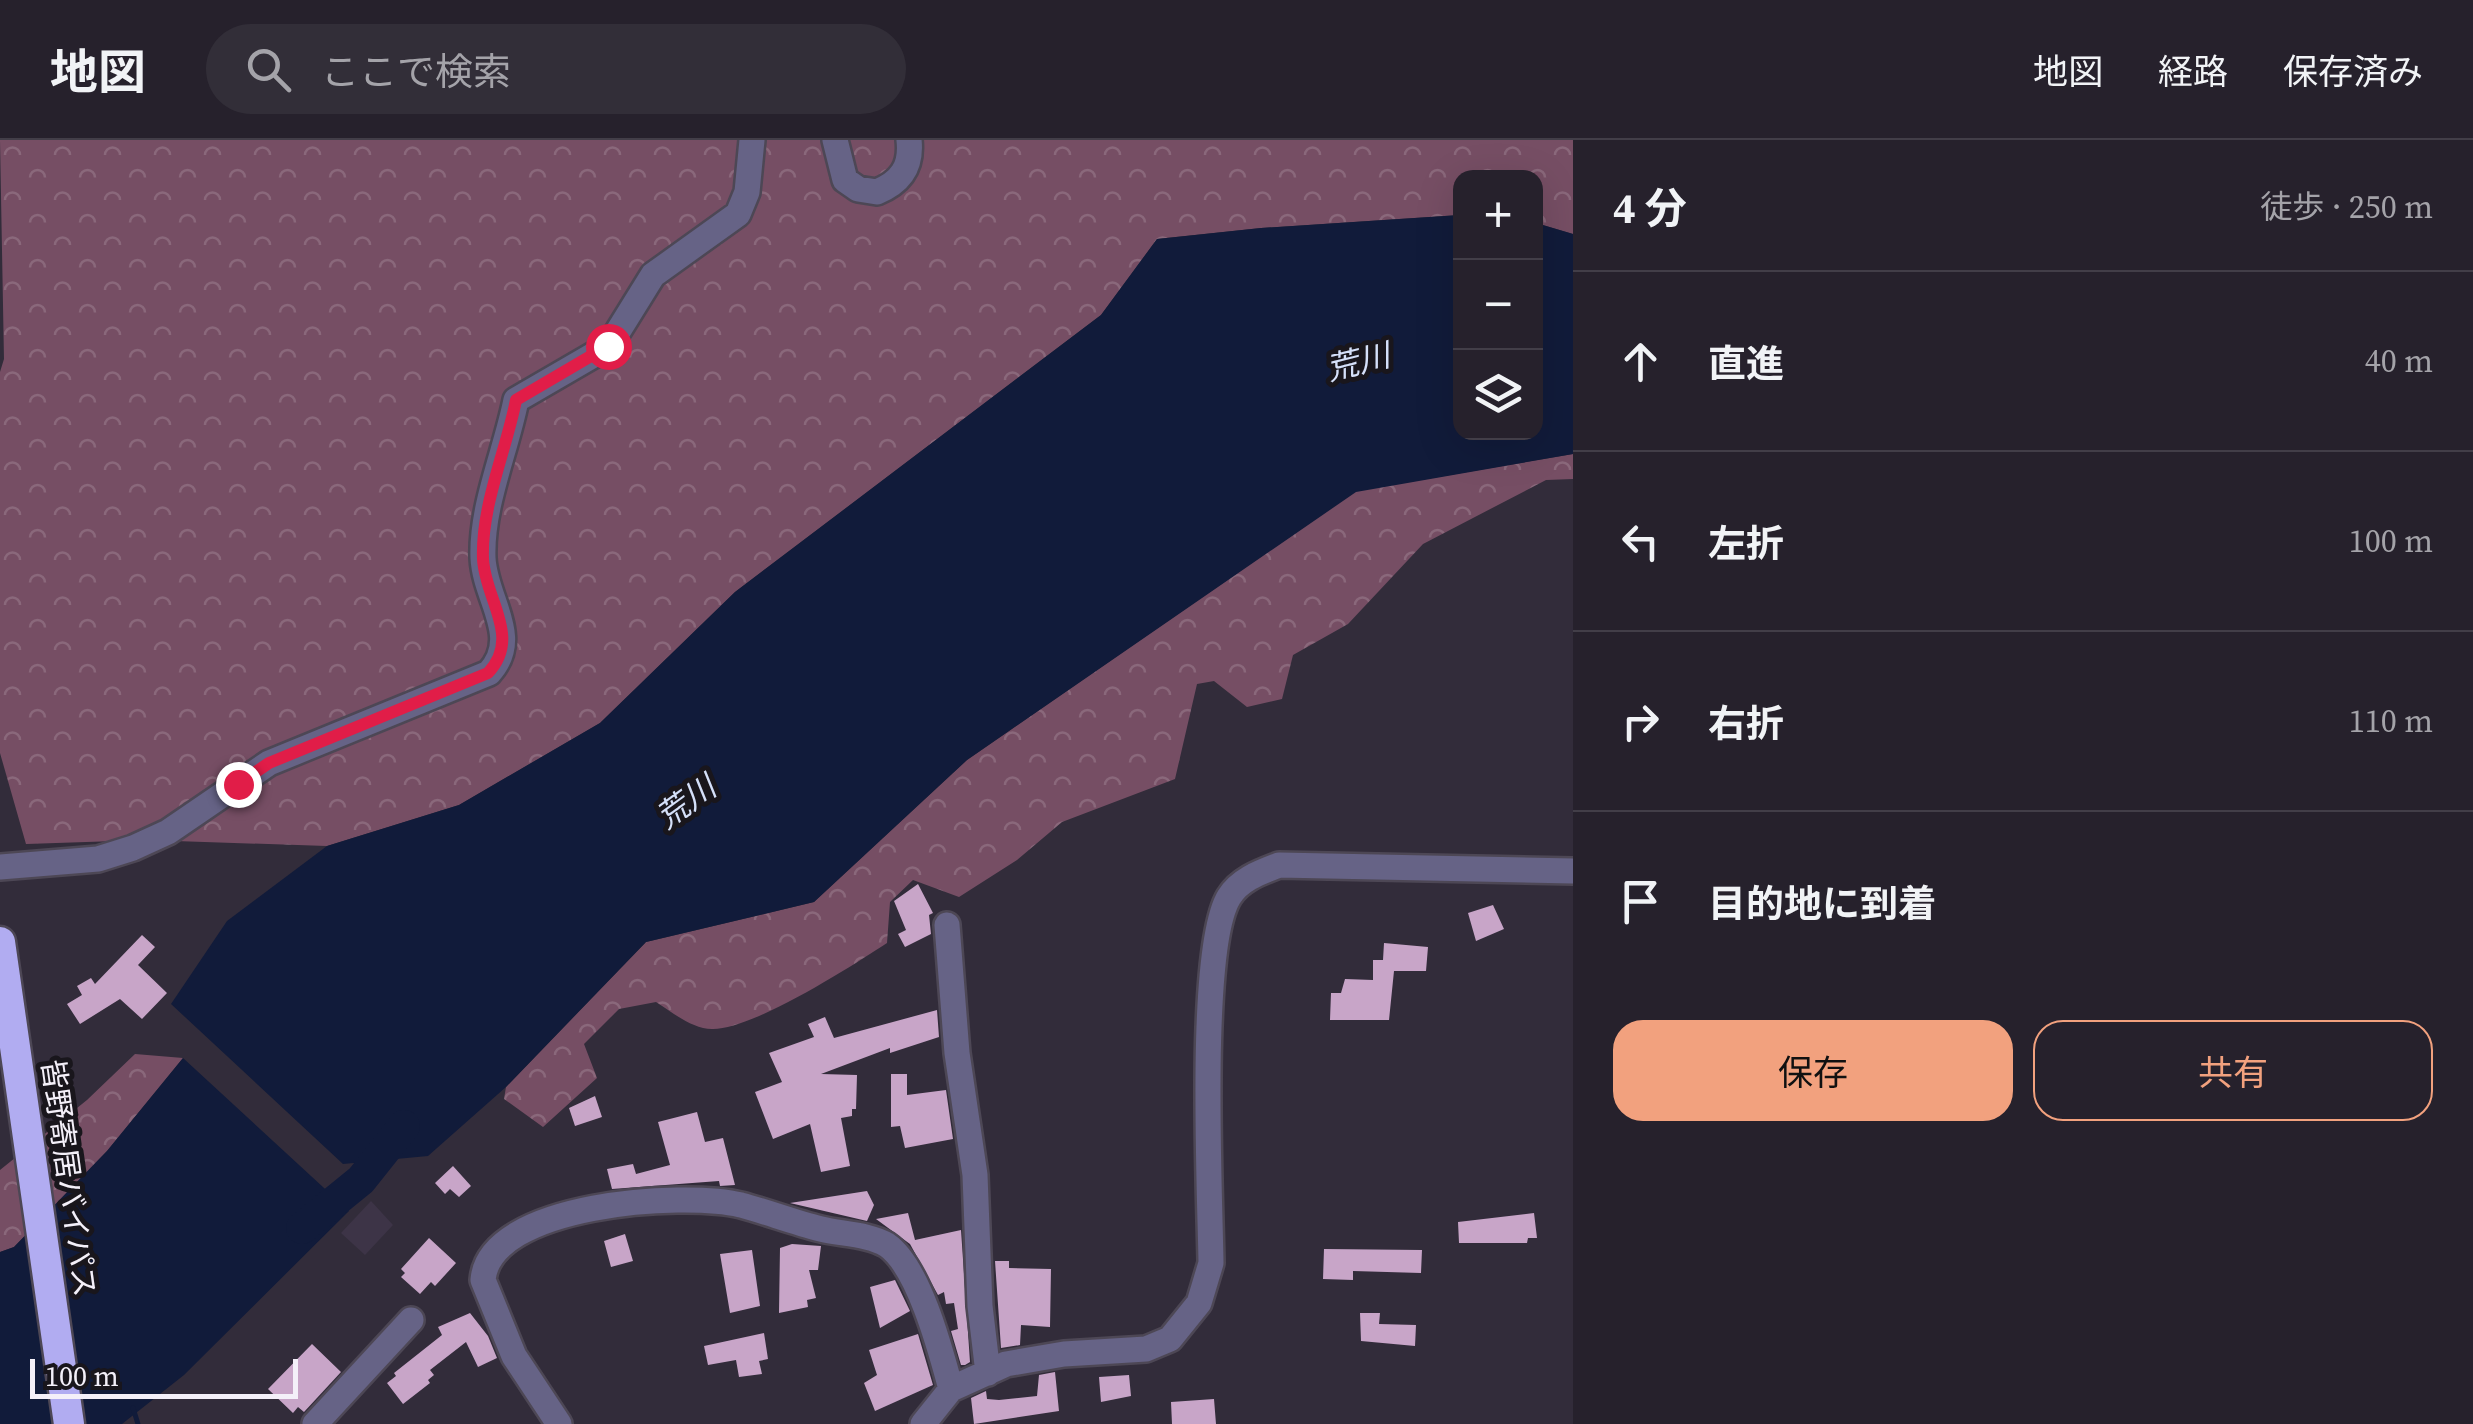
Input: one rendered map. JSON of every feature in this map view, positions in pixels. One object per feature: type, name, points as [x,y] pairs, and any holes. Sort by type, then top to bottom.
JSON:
[{"type":"highway","name":"皆野寄居バイパス","points":[[0,942],[69,1424]]},
{"type":"street","points":[[0,867],[98,859],[133,848],[168,832],[269,763],[488,673],[502,658],[505,637],[490,596],[483,554],[491,500],[516,400],[608,346],[653,275],[738,214],[747,192],[752,140]]},
{"type":"street","points":[[834,140],[844,180],[858,190],[877,192],[902,177],[910,162],[909,140]]},
{"type":"street","points":[[924,1424],[988,1373],[1064,1354],[1146,1349],[1170,1340],[1199,1303],[1210,1263],[1212,986],[1219,920],[1230,895],[1247,878],[1280,865],[1573,872]]},
{"type":"street","points":[[948,925],[957,1054],[975,1175],[980,1306],[988,1373]]},
{"type":"street","points":[[559,1424],[514,1356],[483,1280],[484,1267],[516,1234],[577,1210],[687,1202],[740,1205],[770,1217],[877,1240],[899,1258],[934,1323],[947,1404]]},
{"type":"street","points":[[315,1424],[411,1320]]},
{"type":"shaded area","points":[[371,1201],[393,1225],[365,1255],[341,1233]]},
{"type":"green space","points":[[0,140],[1573,140],[1573,234],[1543,225],[1543,170],[1453,170],[1453,215],[1157,239],[1101,315],[735,592],[600,723],[459,805],[327,846],[146,840],[26,844],[0,753],[0,372],[4,359]]},
{"type":"green space","points":[[1573,454],[1573,479],[1546,480],[1423,544],[1348,624],[1293,655],[1282,699],[1247,707],[1214,681],[1197,684],[1175,779],[1062,822],[1017,860],[959,897],[913,880],[890,902],[887,943],[801,995],[751,1019],[712,1029],[690,1023],[656,1002],[619,1009],[584,1044],[597,1078],[543,1127],[504,1099],[506,1087],[646,942],[814,902],[967,760],[1356,491]]},
{"type":"green space","points":[[135,1054],[183,1058],[107,1151],[14,1247],[0,1252],[0,1170],[87,1100]]},
{"type":"water","points":[[1453,215],[1453,440],[1543,440],[1543,225],[1573,234],[1573,454],[1356,492],[967,760],[814,902],[646,942],[506,1087],[428,1156],[343,1164],[171,1004],[227,921],[327,846],[459,805],[600,723],[735,592],[1101,315],[1157,239]]},
{"type":"water","points":[[183,1058],[349,1211],[184,1375],[122,1424],[0,1424],[0,1252],[14,1247],[107,1151]]},
{"type":"building","points":[[918,884],[933,913],[929,915],[931,934],[905,947],[898,934],[906,930],[894,901]]},
{"type":"building","points":[[1493,905],[1504,929],[1476,941],[1468,913]]},
{"type":"building","points":[[142,935],[155,947],[138,965],[167,993],[142,1019],[120,999],[80,1024],[67,1004],[82,995],[77,986],[91,978],[95,984]]},
{"type":"building","points":[[1384,943],[1428,947],[1426,971],[1394,971],[1389,1020],[1330,1020],[1331,993],[1341,993],[1345,979],[1373,980],[1373,960],[1383,960]]},
{"type":"building","points":[[937,1010],[939,1037],[890,1053],[890,1048],[821,1074],[857,1075],[856,1109],[852,1109],[852,1116],[841,1118],[850,1166],[821,1172],[810,1124],[773,1139],[755,1092],[782,1082],[769,1053],[814,1037],[808,1024],[825,1017],[834,1038]]},
{"type":"building","points":[[891,1074],[907,1074],[907,1095],[946,1090],[953,1139],[905,1148],[900,1126],[891,1127]]},
{"type":"building","points":[[595,1096],[602,1117],[575,1126],[569,1108]]},
{"type":"building","points":[[697,1112],[705,1142],[723,1138],[735,1185],[720,1186],[719,1181],[612,1189],[607,1169],[633,1164],[636,1174],[670,1165],[658,1122]]},
{"type":"building","points":[[453,1166],[471,1186],[459,1197],[450,1189],[445,1194],[435,1183]]},
{"type":"building","points":[[867,1191],[874,1205],[867,1221],[790,1203]]},
{"type":"building","points":[[908,1213],[915,1240],[961,1230],[970,1362],[965,1365],[961,1365],[951,1331],[958,1329],[954,1303],[946,1304],[944,1292],[938,1295],[910,1244],[876,1219]]},
{"type":"building","points":[[1534,1213],[1537,1238],[1528,1238],[1527,1243],[1459,1243],[1458,1222]]},
{"type":"building","points":[[625,1234],[633,1261],[611,1267],[604,1241]]},
{"type":"building","points":[[429,1238],[456,1263],[435,1286],[431,1282],[420,1294],[401,1277],[405,1273],[401,1269]]},
{"type":"building","points":[[792,1244],[821,1246],[818,1270],[809,1270],[816,1298],[807,1300],[808,1307],[779,1313],[780,1248]]},
{"type":"building","points":[[1324,1249],[1422,1250],[1421,1273],[1353,1271],[1353,1280],[1323,1279]]},
{"type":"building","points":[[752,1250],[760,1306],[730,1313],[720,1254]]},
{"type":"building","points":[[995,1261],[1009,1261],[1009,1268],[1051,1269],[1050,1327],[1021,1325],[1020,1345],[1001,1348]]},
{"type":"building","points":[[895,1280],[910,1311],[880,1328],[870,1287]]},
{"type":"building","points":[[470,1313],[488,1336],[497,1358],[478,1367],[466,1342],[430,1370],[434,1375],[428,1380],[430,1383],[403,1404],[387,1383],[396,1376],[394,1373],[442,1335],[438,1327]]},
{"type":"building","points":[[1360,1313],[1380,1313],[1379,1324],[1416,1325],[1415,1346],[1361,1341]]},
{"type":"building","points":[[764,1333],[768,1359],[759,1361],[762,1374],[739,1377],[736,1360],[708,1365],[704,1346]]},
{"type":"building","points":[[918,1334],[933,1385],[875,1411],[864,1383],[877,1375],[869,1350]]},
{"type":"building","points":[[312,1344],[341,1372],[304,1412],[298,1407],[293,1413],[268,1389]]},
{"type":"building","points":[[1055,1372],[1059,1411],[974,1424],[971,1398],[986,1391],[987,1399],[1037,1396],[1039,1375]]},
{"type":"building","points":[[1129,1375],[1131,1396],[1101,1402],[1099,1377]]},
{"type":"building","points":[[1214,1399],[1216,1424],[1172,1424],[1171,1402]]},
{"type":"waterway","name":"荒川","points":[[302,1228],[361,1180],[404,1126]]},
{"type":"waterway","points":[[133,1408],[138,1424]]},
{"type":"route","points":[[238,784],[269,763],[488,673],[502,658],[505,637],[490,596],[483,554],[491,500],[516,400],[542,381],[608,346]]}]
